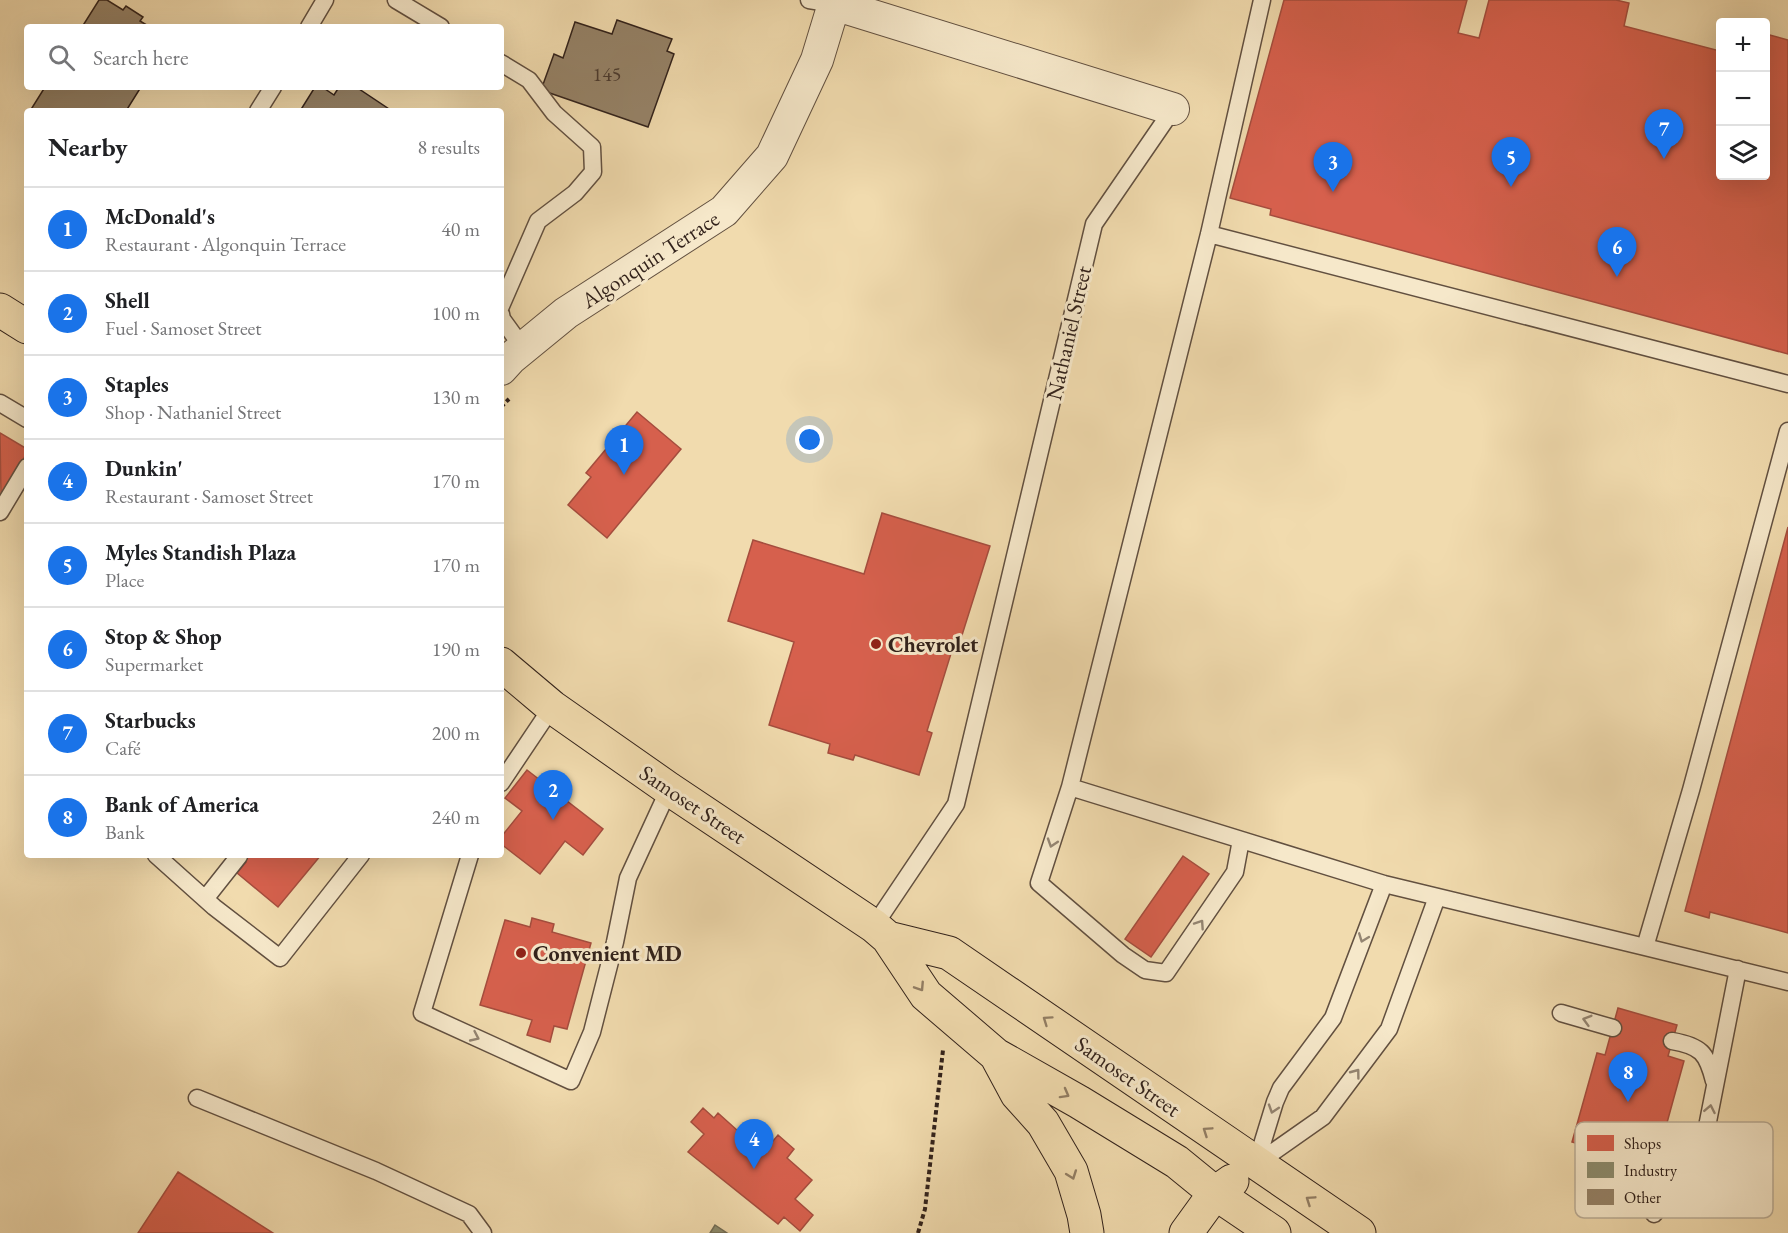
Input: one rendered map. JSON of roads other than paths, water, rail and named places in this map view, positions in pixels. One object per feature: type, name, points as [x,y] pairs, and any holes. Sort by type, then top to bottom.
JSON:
[{"type":"highway","points":[[0,310],[24,325]]},
{"type":"highway","name":"Samoset Street","points":[[504,667],[552,707],[881,932],[949,953],[1359,1233]]},
{"type":"highway","name":"Samoset Street","points":[[881,932],[926,996],[996,1055],[1079,1102],[1176,1162],[1215,1193],[1274,1233]]},
{"type":"highway","points":[[996,1055],[1017,1094],[1043,1123],[1071,1171],[1087,1233]]},
{"type":"highway","points":[[1186,1233],[1215,1193],[1256,1164]]},
{"type":"street","name":"Nathaniel Street","points":[[826,1],[1173,109]]},
{"type":"street","name":"Algonquin Terrace","points":[[512,359],[566,314],[724,211],[772,156],[817,60],[826,1]]},
{"type":"lane","points":[[311,24],[325,0]]},
{"type":"lane","points":[[396,0],[436,24]]},
{"type":"lane","points":[[1242,840],[1235,872],[1166,973],[1145,970],[1123,956],[1039,883],[1070,787],[1209,234],[1262,0]]},
{"type":"lane","points":[[504,65],[529,80],[554,113],[592,147],[593,172],[575,193],[538,221],[504,299]]},
{"type":"lane","points":[[260,108],[271,90]]},
{"type":"lane","name":"Nathaniel Street","points":[[881,932],[956,804],[1094,224],[1173,109]]},
{"type":"lane","points":[[1209,234],[1788,384]]},
{"type":"lane","points":[[504,327],[512,359]]},
{"type":"lane","points":[[0,403],[24,417]]},
{"type":"lane","points":[[1645,947],[1691,790],[1788,431]]},
{"type":"lane","points":[[0,513],[24,472]]},
{"type":"lane","points":[[504,779],[552,707]]},
{"type":"lane","points":[[1070,787],[1384,884],[1788,982]]},
{"type":"lane","points":[[469,858],[422,1013],[571,1082],[592,1032],[615,942],[628,878],[669,789]]},
{"type":"lane","points":[[159,858],[280,958],[359,858]]},
{"type":"lane","points":[[205,898],[237,858]]},
{"type":"lane","points":[[1256,1164],[1281,1088],[1334,1018],[1384,884]]},
{"type":"lane","points":[[1256,1164],[1323,1117],[1389,1029],[1437,897]]},
{"type":"lane","points":[[1708,1122],[1738,969]]},
{"type":"lane","points":[[1561,1013],[1613,1028]]},
{"type":"lane","points":[[1672,1041],[1699,1049],[1709,1061],[1715,1084]]},
{"type":"lane","points":[[197,1098],[376,1171],[469,1214],[483,1233]]},
{"type":"place","name":"Starbucks","points":[[1664,159]]},
{"type":"place","name":"Myles Standish Plaza","points":[[1511,187]]},
{"type":"place","name":"Staples","points":[[1333,192]]},
{"type":"place","name":"Stop & Shop","points":[[1617,277]]},
{"type":"place","name":"McDonald's","points":[[624,475]]},
{"type":"place","name":"Chevrolet","points":[[876,644]]},
{"type":"place","name":"Shell","points":[[553,820]]},
{"type":"place","name":"Convenient MD","points":[[521,953]]},
{"type":"place","name":"Bank of America","points":[[1628,1102]]},
{"type":"place","name":"Dunkin'","points":[[754,1169]]}]
